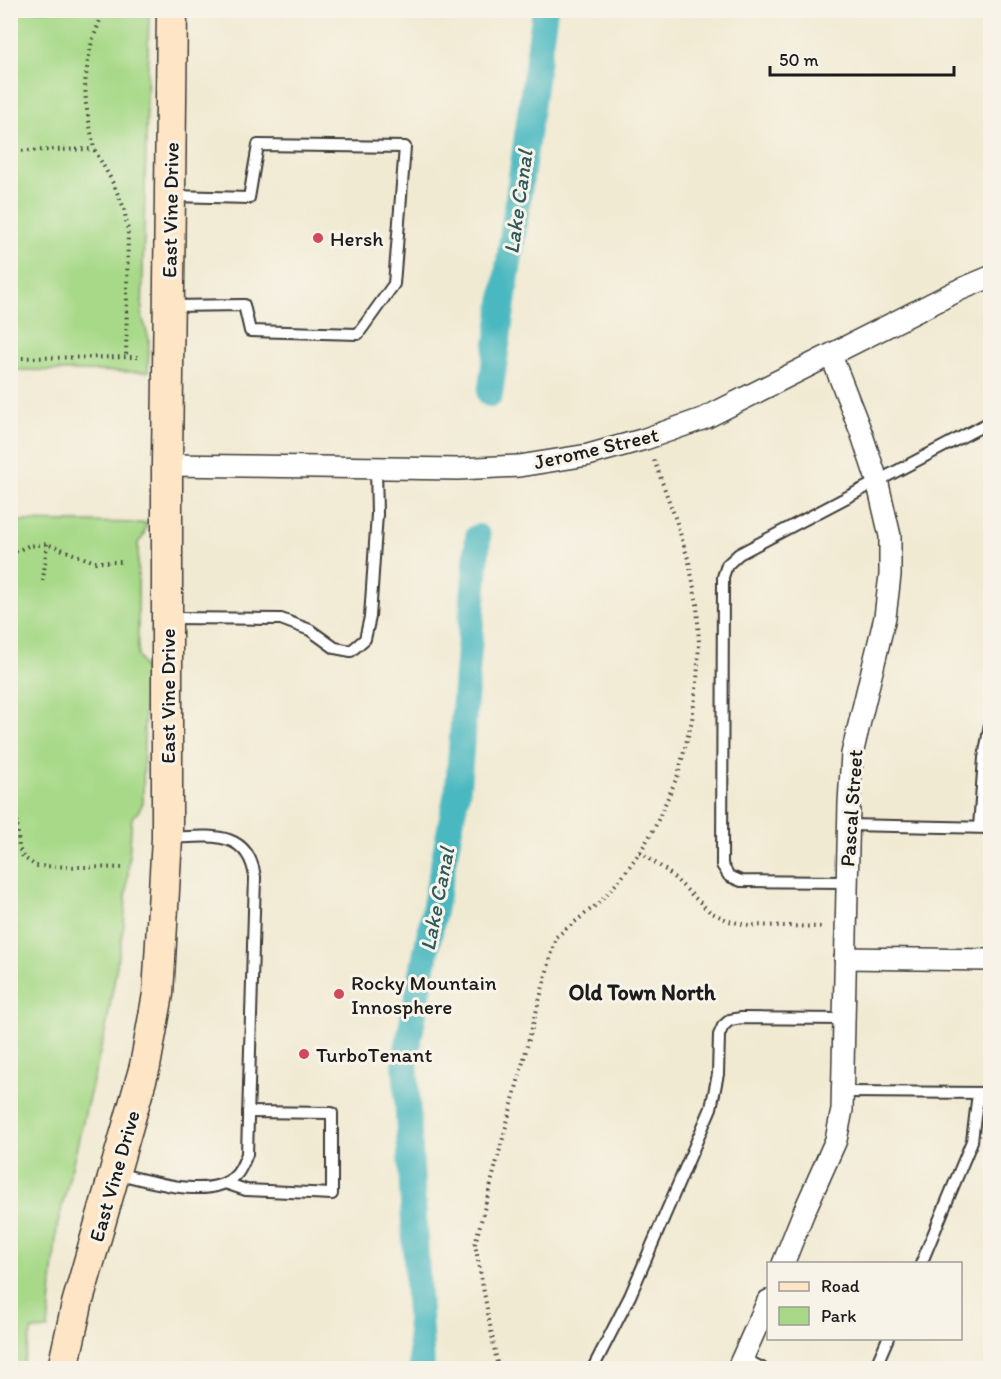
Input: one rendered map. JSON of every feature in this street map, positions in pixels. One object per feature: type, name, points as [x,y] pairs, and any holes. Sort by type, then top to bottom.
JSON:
[{"type":"main road","name":"East Vine Drive","points":[[63,1368],[77,1304],[145,1066],[158,994],[167,838],[167,465],[172,10]]},
{"type":"street","name":"Jerome Street","points":[[167,465],[458,469],[519,466],[588,454],[645,439],[705,418],[959,290],[990,277]]},
{"type":"street","name":"Pascal Street","points":[[783,1262],[836,1140],[843,1110],[848,825],[852,754],[885,617],[890,575],[890,536],[877,480],[831,355]]},
{"type":"street","points":[[845,958],[990,960]]},
{"type":"street","points":[[740,1363],[767,1303]]},
{"type":"lane","points":[[169,306],[244,305],[250,331],[358,334],[394,284],[405,147],[258,145],[249,198],[170,196]]},
{"type":"lane","points":[[847,882],[741,880],[729,876],[722,865],[723,577],[727,565],[739,554],[990,422]]},
{"type":"lane","points":[[167,618],[281,619],[310,630],[335,648],[351,651],[365,639],[370,617],[378,503],[376,468]]},
{"type":"lane","points":[[848,825],[985,828],[984,758],[990,724]]},
{"type":"lane","points":[[116,1173],[176,1186],[208,1187],[225,1183],[236,1176],[247,1154],[255,877],[253,865],[249,854],[232,840],[218,837],[167,838]]},
{"type":"lane","points":[[592,1368],[630,1296],[711,1108],[718,1074],[719,1035],[723,1026],[730,1020],[741,1018],[844,1019]]},
{"type":"lane","points":[[843,1092],[990,1093]]},
{"type":"lane","points":[[921,1262],[972,1141],[978,1093]]},
{"type":"lane","points":[[225,1183],[246,1190],[332,1194],[332,1113],[248,1112]]},
{"type":"lane","points":[[875,1368],[887,1340]]},
{"type":"lane","points":[[740,1363],[762,1368]]},
{"type":"path","points":[[104,10],[92,41],[85,83],[86,104],[94,149],[124,208],[128,231],[126,357]]},
{"type":"path","points":[[10,151],[94,149]]},
{"type":"path","points":[[10,358],[168,357]]},
{"type":"path","points":[[498,1368],[476,1244],[556,937],[600,902],[622,877],[654,829],[678,775],[693,710],[699,643],[697,604],[689,562],[676,520],[645,439]]},
{"type":"path","points":[[10,554],[28,546],[47,544],[95,562],[124,562]]},
{"type":"path","points":[[43,581],[47,544]]},
{"type":"path","points":[[10,779],[15,794],[19,848],[23,857],[36,867],[126,868]]},
{"type":"path","points":[[640,852],[667,871],[710,912],[729,921],[747,925],[827,927]]},
{"type":"green space","points":[[11,10],[149,11],[142,316],[149,339],[148,372],[11,370]]},
{"type":"green space","points":[[11,521],[147,523],[143,537],[138,543],[138,655],[145,672],[143,803],[132,817],[124,925],[106,1028],[57,1227],[48,1329],[32,1330],[22,1368],[11,1368],[10,1363]]},
{"type":"waterway","name":"Lake Canal","points":[[490,394],[545,10]]},
{"type":"waterway","name":"Lake Canal","points":[[422,1368],[405,1060],[458,787],[478,537]]},
{"type":"place","name":"Hersh","points":[[318,238]]},
{"type":"place","name":"Rocky Mountain Innosphere","points":[[339,994]]},
{"type":"place","name":"TurboTenant","points":[[304,1054]]},
{"type":"district","name":"Old Town North","points":[[642,992]]}]
